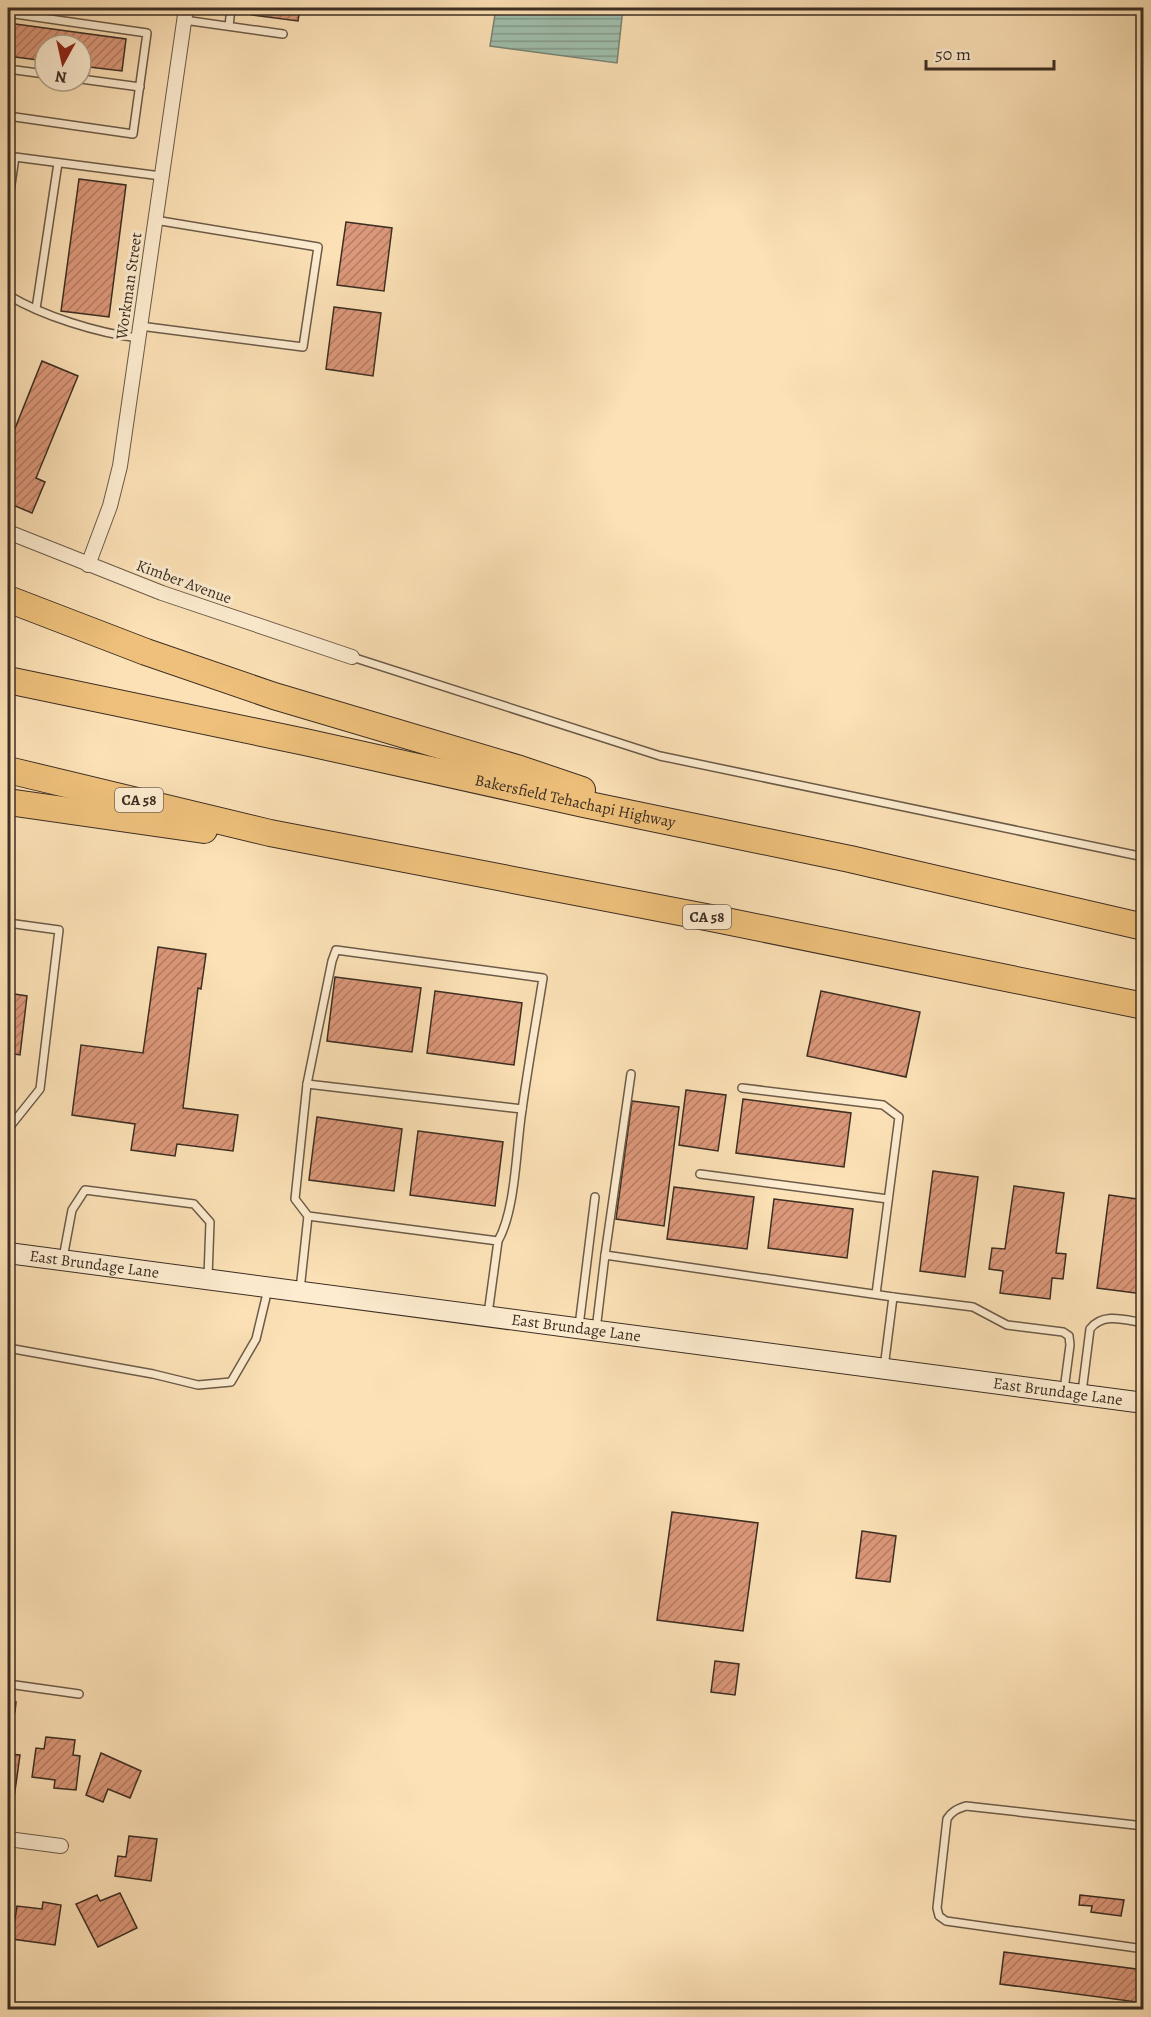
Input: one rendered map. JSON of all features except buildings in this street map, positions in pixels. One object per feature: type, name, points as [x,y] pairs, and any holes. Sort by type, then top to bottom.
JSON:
[{"type":"highway","points":[[8,598],[146,652],[274,696],[569,784],[640,816]]},
{"type":"highway","name":"Bakersfield Tehachapi Highway","points":[[8,680],[305,742],[640,816],[850,858],[1143,927]]},
{"type":"highway","name":"CA 58","points":[[8,770],[270,833],[716,919],[1143,1006]]},
{"type":"highway","points":[[8,802],[191,830],[270,833]]},
{"type":"main road","name":"East Brundage Lane","points":[[8,1252],[1143,1403]]},
{"type":"street","name":"Workman Street","points":[[88,565],[110,506],[120,466],[185,14]]},
{"type":"street","name":"Kimber Avenue","points":[[8,532],[162,593],[352,657]]},
{"type":"street","points":[[8,1839],[61,1846]]},
{"type":"lane","points":[[229,26],[231,8]]},
{"type":"lane","points":[[8,13],[147,33],[133,134],[8,116]]},
{"type":"lane","points":[[185,14],[229,26],[283,34]]},
{"type":"lane","points":[[8,69],[33,72]]},
{"type":"lane","points":[[93,81],[140,87]]},
{"type":"lane","points":[[8,205],[15,157],[161,176]]},
{"type":"lane","points":[[36,309],[58,163]]},
{"type":"lane","points":[[8,295],[36,309],[110,334],[139,332],[303,347],[318,247],[155,220]]},
{"type":"lane","points":[[352,657],[660,756],[1143,857]]},
{"type":"lane","points":[[8,923],[59,930],[40,1089],[8,1129]]},
{"type":"lane","points":[[488,1316],[498,1241],[510,1203],[543,978],[336,950],[307,1084],[295,1199],[308,1215],[498,1241]]},
{"type":"lane","points":[[587,1329],[605,1255],[631,1074]]},
{"type":"lane","points":[[307,1084],[522,1109]]},
{"type":"lane","points":[[742,1088],[884,1105],[899,1117],[876,1294]]},
{"type":"lane","points":[[700,1174],[888,1199]]},
{"type":"lane","points":[[62,1260],[72,1210],[85,1190],[194,1204],[210,1222],[208,1279]]},
{"type":"lane","points":[[587,1329],[595,1197]]},
{"type":"lane","points":[[299,1291],[308,1215]]},
{"type":"lane","points":[[605,1255],[973,1307],[1007,1325],[1063,1332],[1069,1336],[1073,1394]]},
{"type":"lane","points":[[8,1348],[153,1374],[198,1385],[231,1382],[256,1339],[268,1287]]},
{"type":"lane","points":[[883,1369],[893,1296]]},
{"type":"lane","points":[[1073,1394],[1090,1329],[1095,1322],[1107,1318],[1143,1323]]},
{"type":"lane","points":[[8,1684],[79,1694]]},
{"type":"lane","points":[[1143,1826],[966,1806],[958,1809],[947,1819],[937,1908],[939,1916],[946,1921],[1143,1949]]},
{"type":"shaded area","points":[[496,8],[623,8],[617,63],[490,46]]}]
